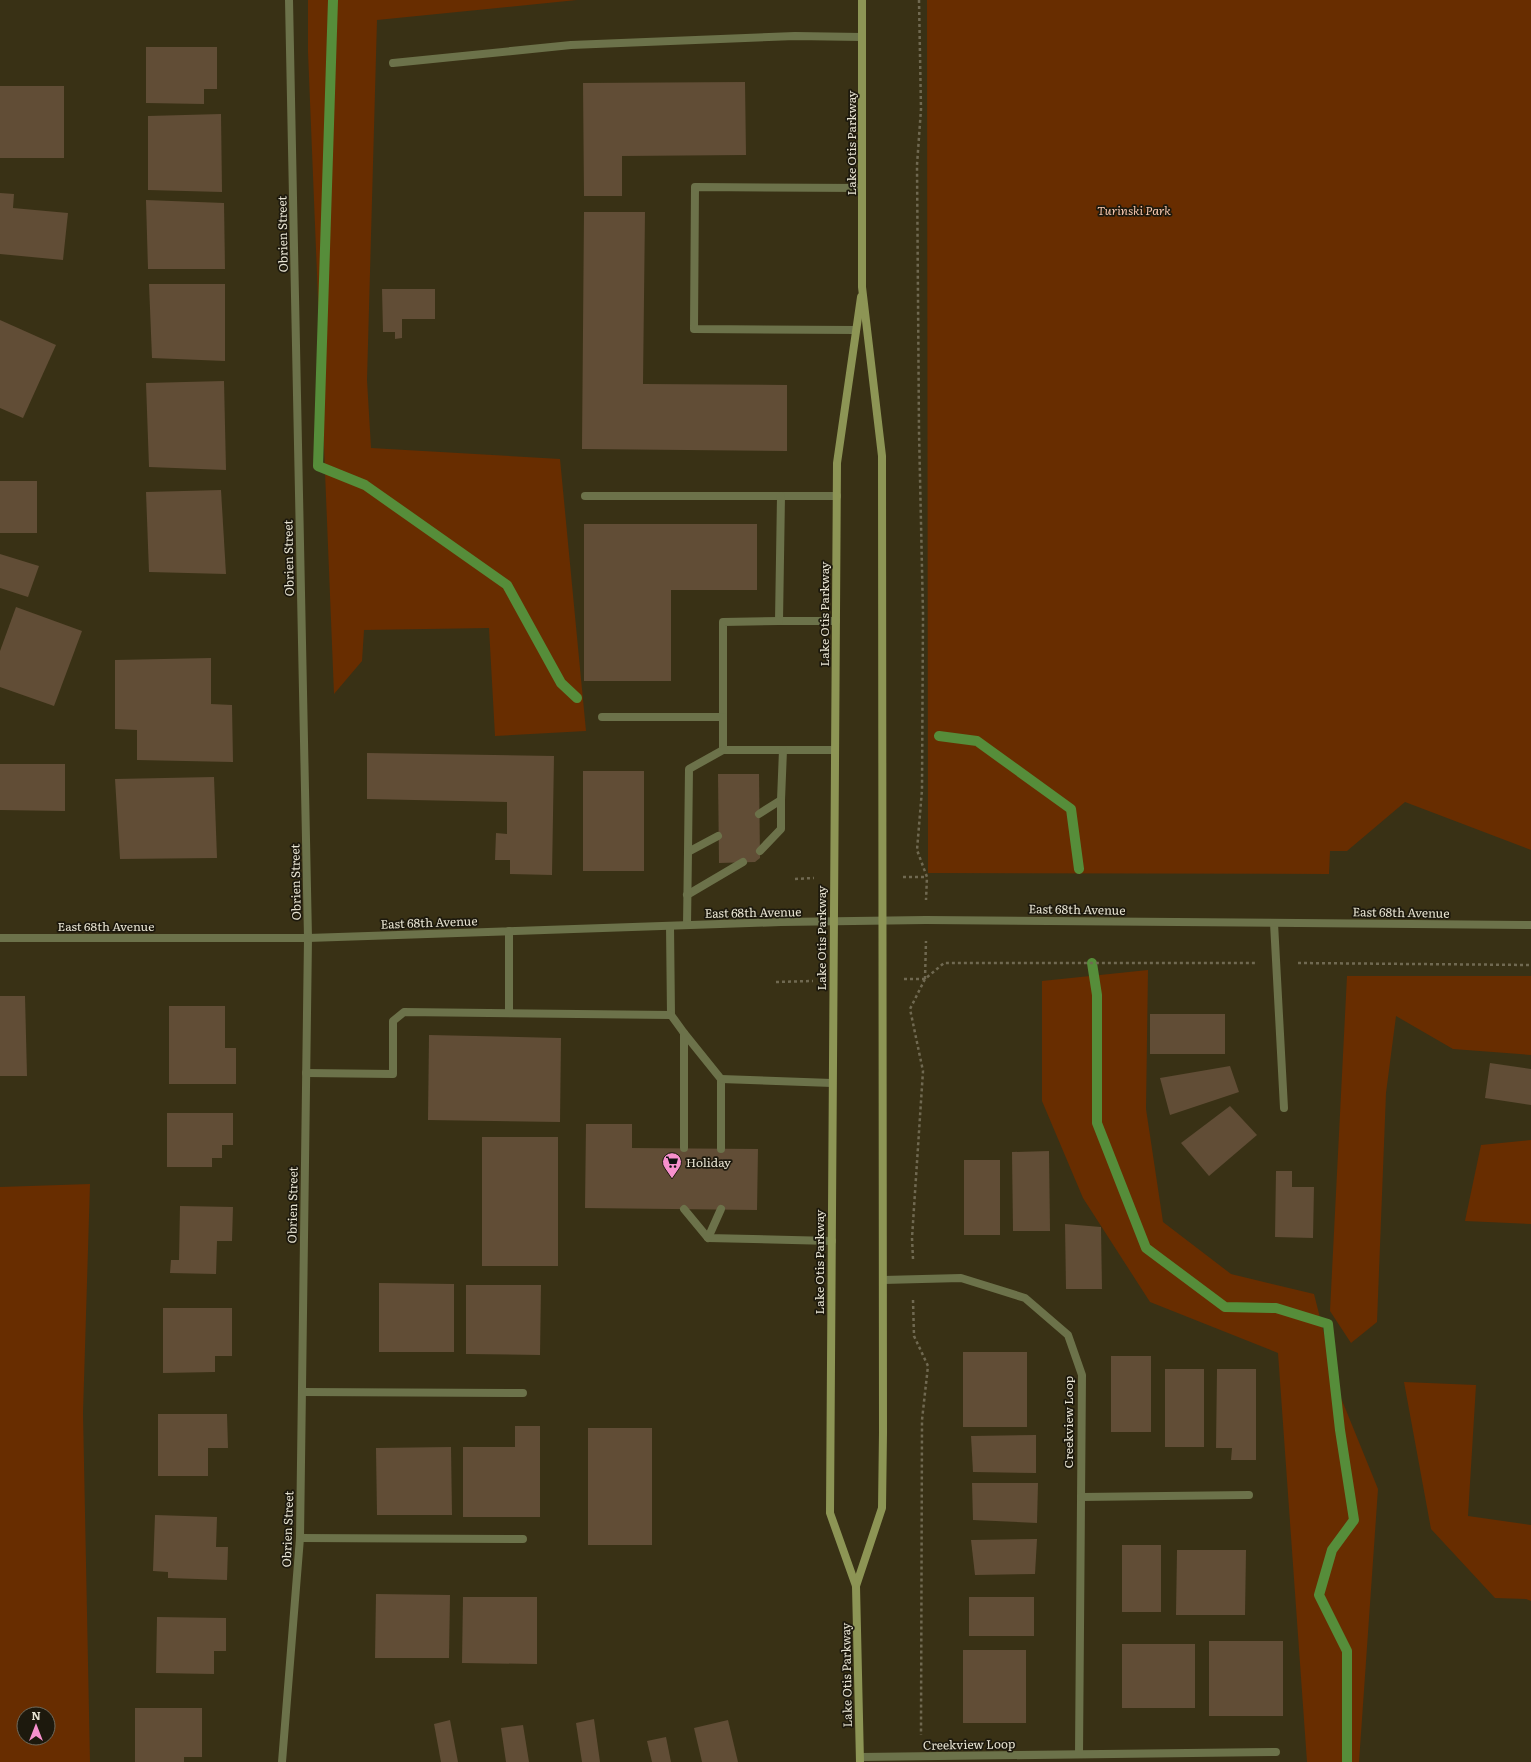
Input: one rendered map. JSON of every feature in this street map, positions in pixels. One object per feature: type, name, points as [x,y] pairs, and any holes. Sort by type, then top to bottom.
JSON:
[{"type":"main road","name":"Lake Otis Parkway","points":[[856,1586],[882,1508],[883,1280],[882,456],[862,287],[862,0]]},
{"type":"main road","name":"Lake Otis Parkway","points":[[860,1759],[856,1586],[830,1513],[836,496],[837,463],[862,287]]},
{"type":"street","name":"Obrien Street","points":[[282,1762],[300,1538],[308,938],[289,0]]},
{"type":"street","points":[[393,63],[571,45],[795,36],[862,37]]},
{"type":"street","points":[[856,330],[694,329],[695,187],[862,188]]},
{"type":"street","points":[[585,496],[836,496]]},
{"type":"street","points":[[780,496],[780,621]]},
{"type":"street","points":[[723,750],[723,622],[836,621]]},
{"type":"street","points":[[602,718],[723,717]]},
{"type":"street","points":[[687,925],[689,769],[723,750],[835,750]]},
{"type":"street","points":[[760,851],[780,829],[783,750]]},
{"type":"street","points":[[760,814],[781,800]]},
{"type":"street","points":[[688,852],[718,836]]},
{"type":"street","points":[[687,895],[743,862]]},
{"type":"street","name":"East 68th Avenue","points":[[0,938],[308,938],[883,920],[1531,925]]},
{"type":"street","points":[[1274,923],[1284,1108]]},
{"type":"street","points":[[670,926],[671,1015],[721,1079],[721,1149]]},
{"type":"street","points":[[509,931],[510,1013]]},
{"type":"street","points":[[306,1073],[393,1074],[393,1021],[404,1012],[671,1015]]},
{"type":"street","points":[[684,1033],[684,1148]]},
{"type":"street","points":[[721,1079],[832,1083]]},
{"type":"street","points":[[684,1209],[708,1238],[832,1241]]},
{"type":"street","points":[[708,1238],[721,1209]]},
{"type":"street","name":"Creekview Loop","points":[[883,1280],[914,1278],[961,1278],[1025,1298],[1068,1335],[1082,1375],[1079,1754]]},
{"type":"street","points":[[302,1392],[523,1393]]},
{"type":"street","points":[[1081,1497],[1249,1496]]},
{"type":"street","points":[[300,1538],[523,1539]]},
{"type":"street","name":"Creekview Loop","points":[[860,1759],[921,1756],[1276,1752]]},
{"type":"path","points":[[919,0],[921,109],[917,165],[919,432],[923,622],[922,790],[918,850],[927,877]]},
{"type":"path","points":[[921,1756],[922,1420],[928,1366],[914,1336],[912,1238],[923,1071],[910,1009],[925,979],[944,963],[1531,965]]},
{"type":"green space","points":[[308,0],[577,0],[377,20],[367,380],[371,448],[560,459],[586,731],[495,736],[489,628],[364,630],[362,661],[334,694],[308,52]]},
{"type":"green space","name":"Turinski Park","points":[[927,0],[1531,0],[1531,850],[1405,802],[1347,851],[1330,851],[1329,874],[928,873]]},
{"type":"green space","points":[[1148,970],[1146,1109],[1163,1222],[1231,1274],[1314,1294],[1339,1393],[1378,1489],[1359,1762],[1307,1762],[1278,1353],[1150,1302],[1083,1198],[1042,1101],[1042,981]]},
{"type":"green space","points":[[1347,976],[1531,976],[1531,1055],[1453,1049],[1396,1016],[1386,1093],[1377,1322],[1351,1343],[1330,1311]]},
{"type":"green space","points":[[1531,1140],[1531,1224],[1465,1221],[1481,1145]]},
{"type":"green space","points":[[90,1184],[83,1413],[90,1762],[0,1762],[0,1187]]},
{"type":"green space","points":[[1404,1382],[1476,1385],[1468,1516],[1531,1525],[1531,1601],[1526,1599],[1495,1598],[1431,1529]]},
{"type":"building","points":[[146,47],[217,47],[217,89],[204,89],[204,104],[146,103]]},
{"type":"building","points":[[745,82],[746,155],[622,156],[622,196],[584,196],[583,83]]},
{"type":"building","points":[[0,86],[64,86],[64,158],[0,158]]},
{"type":"building","points":[[221,114],[222,192],[148,190],[148,116]]},
{"type":"building","points":[[0,193],[14,194],[13,208],[68,213],[63,260],[0,254]]},
{"type":"building","points":[[146,200],[224,203],[225,269],[148,269]]},
{"type":"building","points":[[584,212],[645,212],[643,384],[787,385],[787,451],[582,449]]},
{"type":"building","points":[[149,284],[225,284],[225,361],[152,358]]},
{"type":"building","points":[[382,289],[435,289],[435,319],[402,319],[402,338],[395,339],[395,332],[383,332]]},
{"type":"building","points":[[0,320],[56,345],[23,418],[0,408]]},
{"type":"building","points":[[224,381],[226,470],[149,467],[146,383]]},
{"type":"building","points":[[0,481],[37,481],[37,533],[0,533]]},
{"type":"building","points":[[221,490],[226,574],[149,572],[146,492]]},
{"type":"building","points":[[584,524],[757,524],[757,590],[671,590],[671,681],[584,681]]},
{"type":"building","points":[[0,554],[39,566],[28,597],[0,588]]},
{"type":"building","points":[[16,607],[82,631],[54,706],[0,687],[0,651]]},
{"type":"building","points":[[211,658],[211,704],[232,705],[233,762],[137,760],[137,730],[115,729],[115,660]]},
{"type":"building","points":[[367,753],[554,756],[552,875],[510,874],[510,860],[495,860],[496,833],[507,834],[507,802],[367,799]]},
{"type":"building","points":[[0,764],[65,764],[65,811],[0,810]]},
{"type":"building","points":[[583,771],[644,771],[644,871],[583,871]]},
{"type":"building","points":[[718,774],[759,774],[760,858],[755,862],[719,863]]},
{"type":"building","points":[[214,777],[217,858],[120,859],[115,779]]},
{"type":"building","points":[[0,996],[25,996],[27,1076],[0,1076]]},
{"type":"building","points":[[169,1006],[225,1006],[225,1048],[236,1048],[236,1084],[169,1084]]},
{"type":"building","points":[[1150,1014],[1225,1014],[1225,1054],[1150,1054]]},
{"type":"building","points":[[429,1035],[561,1038],[560,1122],[428,1120]]},
{"type":"building","points":[[1490,1063],[1531,1069],[1531,1105],[1485,1098]]},
{"type":"building","points":[[1230,1066],[1239,1092],[1170,1115],[1160,1078]]},
{"type":"building","points":[[1230,1106],[1257,1135],[1209,1176],[1181,1143]]},
{"type":"building","points":[[167,1113],[233,1113],[233,1145],[222,1145],[222,1158],[212,1158],[212,1167],[167,1167]]},
{"type":"building","name":"Holiday","points":[[586,1124],[632,1124],[632,1148],[758,1149],[757,1210],[585,1208]]},
{"type":"building","points":[[482,1137],[558,1137],[558,1266],[482,1266]]},
{"type":"building","points":[[1049,1151],[1050,1231],[1013,1231],[1012,1152]]},
{"type":"building","points":[[964,1160],[1000,1160],[1000,1235],[964,1235]]},
{"type":"building","points":[[1276,1171],[1292,1171],[1292,1187],[1314,1187],[1313,1238],[1275,1237]]},
{"type":"building","points":[[180,1206],[233,1207],[232,1241],[217,1241],[216,1274],[170,1273],[171,1260],[179,1260]]},
{"type":"building","points":[[1065,1224],[1101,1227],[1102,1289],[1066,1289]]},
{"type":"building","points":[[379,1283],[454,1284],[454,1352],[379,1352]]},
{"type":"building","points":[[466,1285],[541,1285],[540,1355],[466,1354]]},
{"type":"building","points":[[163,1308],[232,1308],[232,1356],[215,1356],[215,1372],[163,1373]]},
{"type":"building","points":[[963,1352],[1027,1352],[1027,1427],[963,1427]]},
{"type":"building","points":[[1111,1356],[1151,1356],[1151,1432],[1111,1432]]},
{"type":"building","points":[[1165,1369],[1204,1369],[1204,1447],[1165,1447]]},
{"type":"building","points":[[1217,1369],[1256,1369],[1256,1460],[1231,1460],[1232,1448],[1216,1448]]},
{"type":"building","points":[[158,1414],[227,1414],[228,1448],[208,1448],[208,1476],[158,1476]]},
{"type":"building","points":[[515,1426],[540,1426],[540,1517],[463,1517],[463,1447],[515,1447]]},
{"type":"building","points":[[588,1428],[652,1428],[652,1545],[588,1545]]},
{"type":"building","points":[[1036,1435],[1036,1473],[973,1472],[971,1436]]},
{"type":"building","points":[[451,1447],[452,1515],[377,1515],[376,1448]]},
{"type":"building","points":[[972,1483],[1038,1483],[1037,1523],[973,1520]]},
{"type":"building","points":[[155,1515],[217,1517],[216,1547],[228,1547],[227,1580],[168,1578],[168,1572],[153,1571]]},
{"type":"building","points":[[1037,1539],[1035,1574],[975,1575],[971,1540]]},
{"type":"building","points":[[1122,1545],[1161,1545],[1161,1612],[1122,1612]]},
{"type":"building","points":[[1177,1550],[1246,1550],[1245,1615],[1176,1615]]},
{"type":"building","points":[[376,1594],[450,1595],[449,1658],[375,1658]]},
{"type":"building","points":[[463,1597],[537,1597],[537,1664],[462,1663]]},
{"type":"building","points":[[969,1597],[1034,1597],[1034,1636],[969,1636]]},
{"type":"building","points":[[157,1617],[226,1618],[226,1651],[214,1651],[214,1674],[156,1673]]},
{"type":"building","points":[[1209,1641],[1283,1641],[1283,1716],[1209,1716]]},
{"type":"building","points":[[1122,1644],[1195,1644],[1195,1708],[1122,1708]]},
{"type":"building","points":[[963,1650],[1026,1650],[1026,1723],[963,1723]]},
{"type":"building","points":[[135,1708],[202,1708],[202,1757],[184,1757],[184,1762],[135,1762]]},
{"type":"building","points":[[594,1719],[600,1762],[582,1762],[576,1723]]},
{"type":"building","points":[[450,1720],[458,1762],[441,1762],[434,1724]]},
{"type":"building","points":[[728,1720],[738,1762],[702,1762],[694,1728]]},
{"type":"building","points":[[523,1725],[529,1762],[506,1762],[501,1728]]},
{"type":"building","points":[[666,1737],[671,1762],[652,1762],[647,1741]]},
{"type":"waterway","points":[[333,0],[318,466],[365,485],[507,585],[561,683],[577,698]]},
{"type":"waterway","points":[[939,736],[977,741],[1071,809],[1079,869]]},
{"type":"waterway","points":[[1092,963],[1097,995],[1097,1123],[1146,1248],[1225,1307],[1276,1308],[1328,1324],[1340,1430],[1354,1520],[1332,1550],[1319,1595],[1347,1651],[1347,1762]]},
{"type":"place","name":"Holiday","points":[[672,1179]]}]
